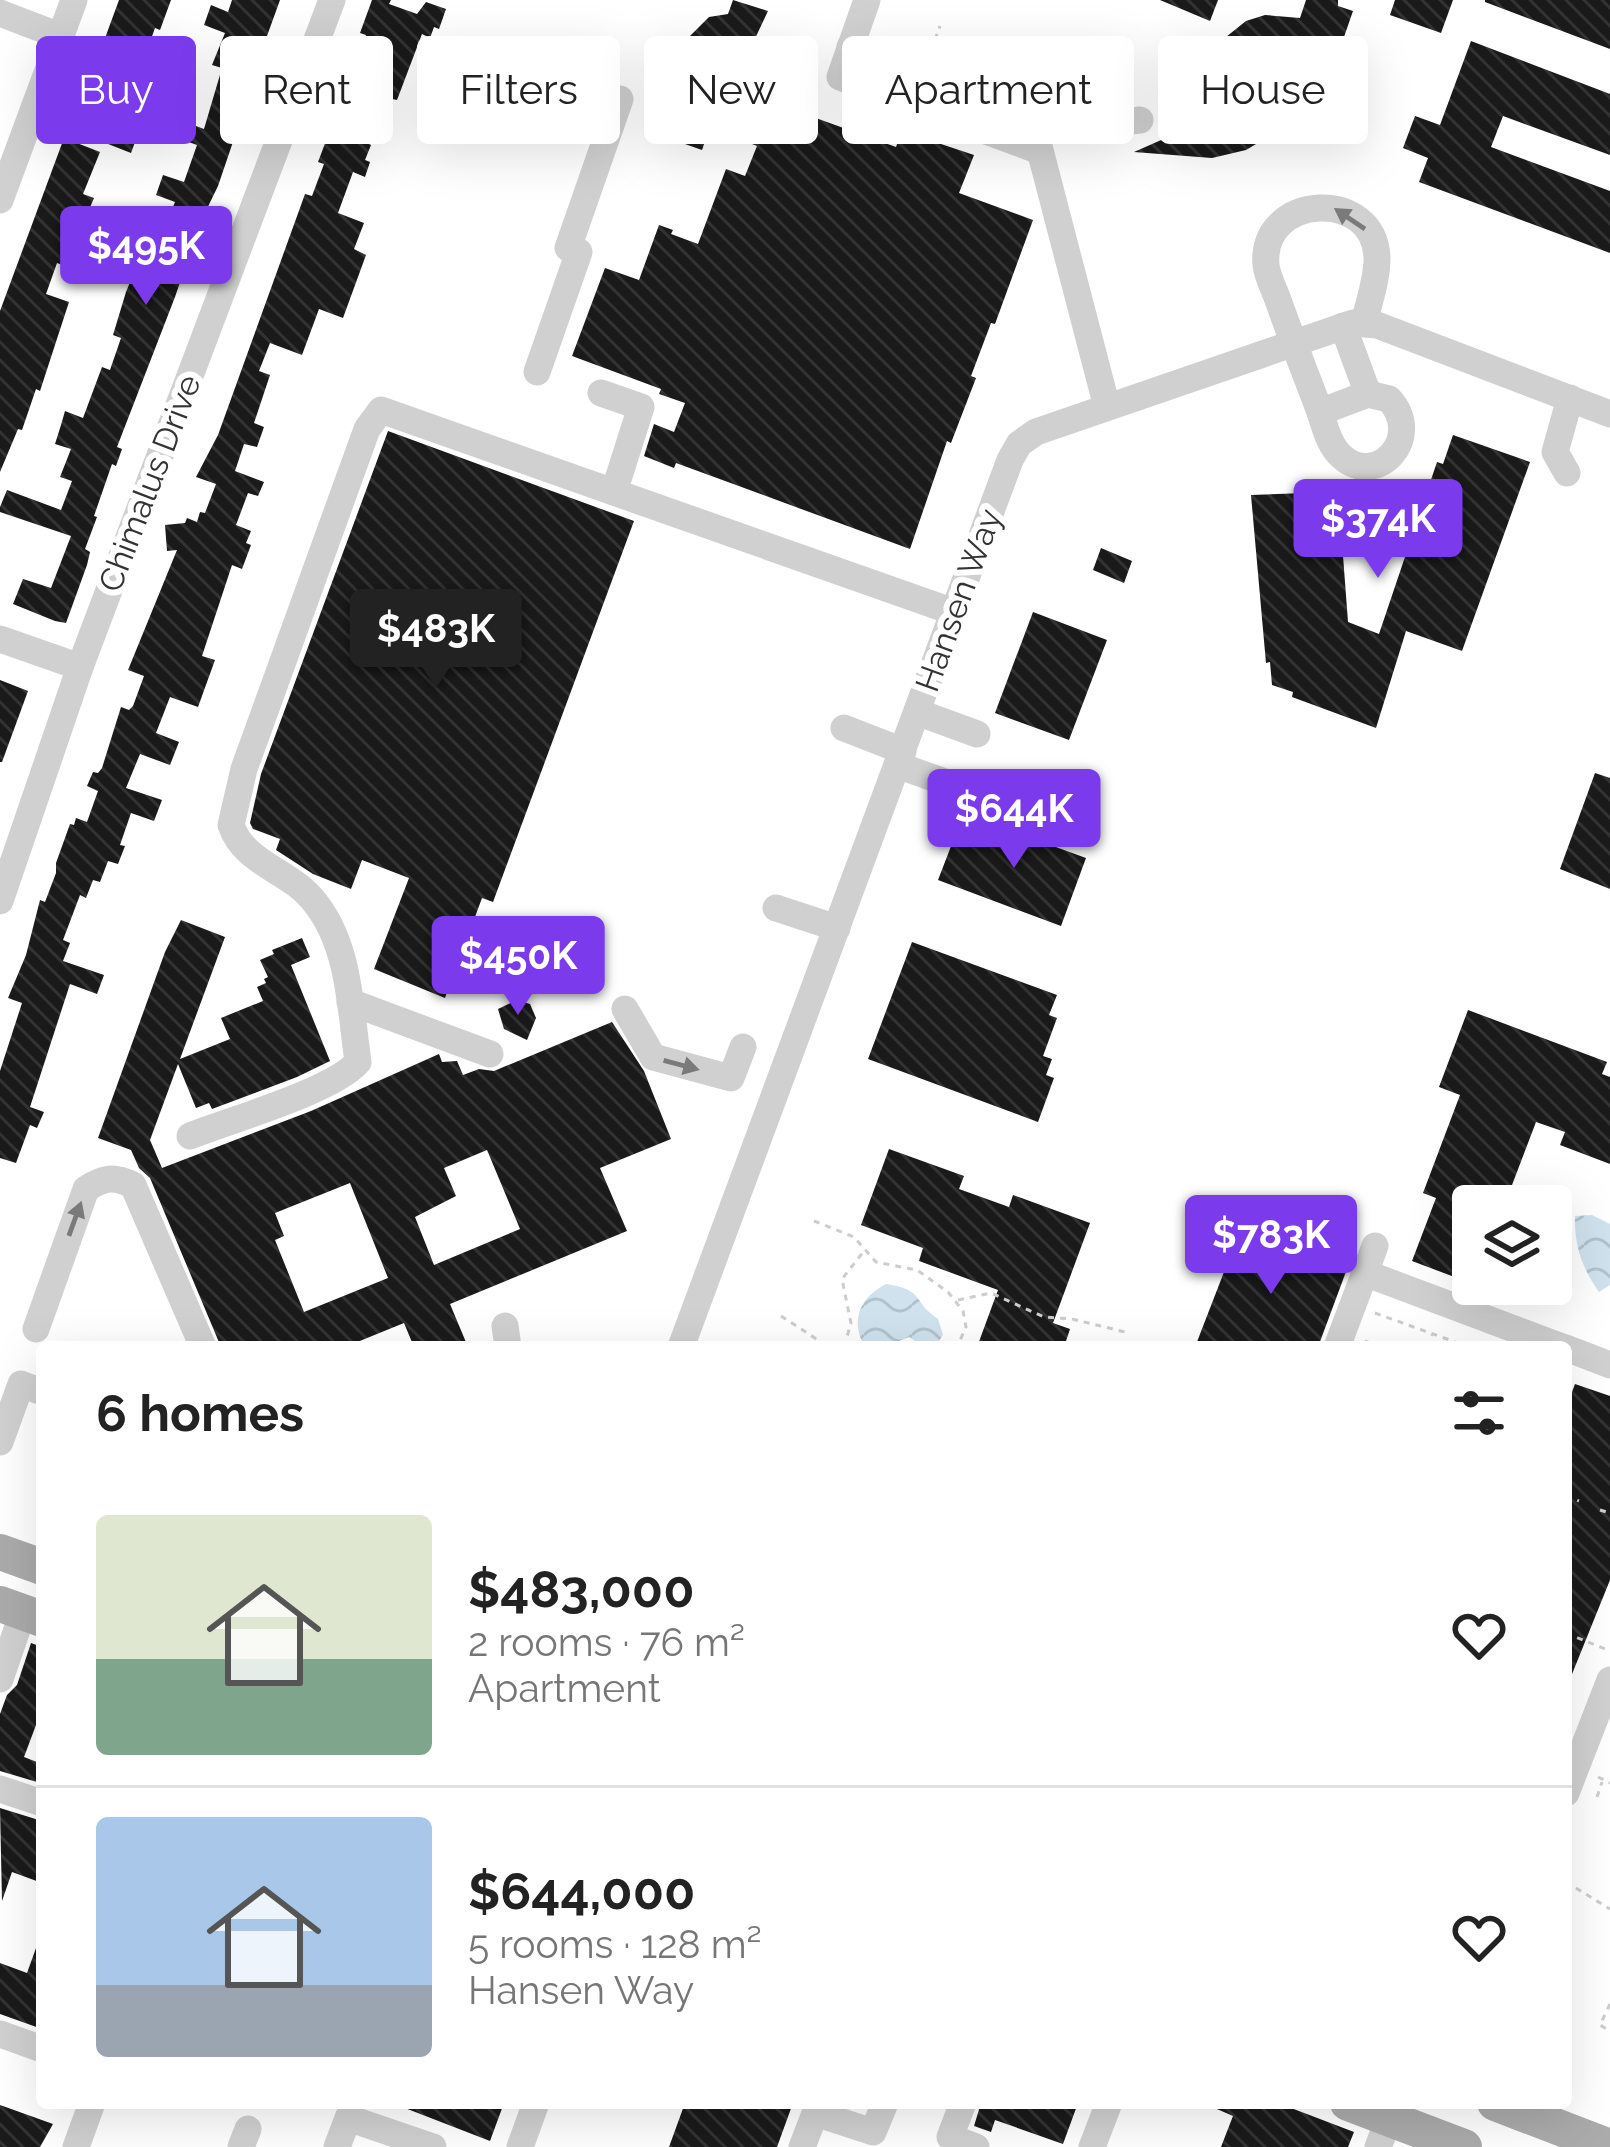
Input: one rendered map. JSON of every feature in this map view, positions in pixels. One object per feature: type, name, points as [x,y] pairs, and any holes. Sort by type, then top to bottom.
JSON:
[{"type":"main road","points":[[0,1552],[36,1565]]},
{"type":"main road","points":[[1355,2109],[1384,2133],[1464,2147]]},
{"type":"main road","points":[[1511,2109],[1610,2147]]},
{"type":"street","points":[[0,14],[60,36],[74,0]]},
{"type":"street","name":"Chimalus Drive","points":[[0,902],[80,667],[332,0]]},
{"type":"street","points":[[854,36],[867,0]]},
{"type":"street","points":[[0,200],[36,102]]},
{"type":"street","points":[[1134,122],[1141,121]]},
{"type":"street","points":[[537,372],[579,252],[568,248],[604,144]]},
{"type":"street","points":[[1038,144],[1107,407]]},
{"type":"street","points":[[1320,412],[1368,394],[1389,400],[1402,419],[1400,443],[1384,461],[1360,466],[1339,455],[1320,412],[1266,267],[1275,231],[1305,208],[1321,206],[1352,215],[1373,241],[1377,260],[1353,324],[1368,394]]},
{"type":"street","points":[[1353,324],[1610,413]]},
{"type":"street","name":"Hansen Way","points":[[682,1341],[1014,451],[1036,432],[1353,324]]},
{"type":"street","points":[[601,393],[641,407],[614,492]]},
{"type":"street","points":[[1567,473],[1555,452],[1570,398]]},
{"type":"street","points":[[190,1136],[351,1071],[358,1061],[342,957],[332,928],[300,886],[244,849],[231,825],[244,769],[367,429],[381,410],[954,612]]},
{"type":"street","points":[[0,639],[80,667]]},
{"type":"street","points":[[916,712],[976,734]]},
{"type":"street","points":[[844,728],[956,786]]},
{"type":"street","points":[[776,908],[837,928]]},
{"type":"street","points":[[350,1002],[490,1054]]},
{"type":"street","points":[[625,1009],[653,1057],[730,1078],[735,1044],[787,1061]]},
{"type":"street","points":[[36,1329],[86,1189],[116,1177],[133,1186],[200,1341]]},
{"type":"street","points":[[1339,1341],[1370,1260],[1549,1341]]},
{"type":"street","points":[[1572,1351],[1610,1365]]},
{"type":"street","points":[[0,1442],[21,1384],[36,1390]]},
{"type":"street","points":[[0,1678],[15,1616]]},
{"type":"street","points":[[1572,1777],[1610,1679]]},
{"type":"street","points":[[0,1789],[36,1801]]},
{"type":"street","points":[[0,2034],[36,2047]]},
{"type":"street","points":[[76,2147],[90,2109]]},
{"type":"street","points":[[520,2147],[534,2109]]},
{"type":"street","points":[[802,2147],[817,2109]]},
{"type":"street","points":[[819,2109],[873,2132],[883,2109]]},
{"type":"street","points":[[961,2109],[950,2137],[976,2147]]},
{"type":"street","points":[[1092,2147],[1107,2109]]},
{"type":"street","points":[[338,2147],[345,2110],[433,2147]]},
{"type":"path","points":[[936,36],[940,26]]},
{"type":"path","points":[[814,1221],[854,1237],[876,1262],[917,1270],[956,1301],[966,1327],[960,1341]]},
{"type":"path","points":[[846,1341],[851,1323],[842,1279],[864,1251]]},
{"type":"path","points":[[956,1301],[991,1293],[1045,1317],[1072,1318],[1125,1332]]},
{"type":"path","points":[[1353,1305],[1453,1341]]},
{"type":"path","points":[[781,1316],[819,1341]]},
{"type":"path","points":[[1429,1341],[1432,1333]]},
{"type":"path","points":[[1572,1498],[1579,1501]]},
{"type":"path","points":[[1600,1510],[1610,1513]]},
{"type":"path","points":[[1572,1636],[1610,1651]]},
{"type":"path","points":[[1603,1764],[1598,1778],[1610,1783]]},
{"type":"path","points":[[1597,1797],[1603,1780]]},
{"type":"path","points":[[1576,1888],[1610,1910]]},
{"type":"path","points":[[1610,2004],[1600,2026],[1610,2031]]},
{"type":"water","points":[[1592,1215],[1610,1224],[1610,1285],[1599,1292],[1576,1237],[1575,1216]]},
{"type":"water","points":[[886,1284],[913,1293],[938,1319],[943,1335],[939,1341],[909,1337],[862,1341],[858,1319],[869,1296]]},
{"type":"building","points":[[119,0],[171,0],[160,30],[155,28],[152,36],[106,36]]},
{"type":"building","points":[[232,0],[280,0],[267,36],[224,36],[204,25],[211,5],[228,12]]},
{"type":"building","points":[[372,0],[391,0],[389,4],[417,14],[426,2],[446,9],[439,29],[434,27],[431,36],[417,36],[397,100],[393,99],[393,36],[360,33]]},
{"type":"building","points":[[733,0],[768,11],[756,36],[690,36],[709,17],[728,14]]},
{"type":"building","points":[[1160,0],[1218,0],[1210,21]]},
{"type":"building","points":[[1306,0],[1338,0],[1338,6],[1353,11],[1344,36],[1227,36],[1246,21],[1265,15],[1300,18]]},
{"type":"building","points":[[1395,0],[1453,0],[1441,33],[1390,15]]},
{"type":"building","points":[[1610,0],[1610,49],[1485,2]]},
{"type":"building","points":[[1471,41],[1610,94],[1610,155],[1503,116],[1491,147],[1610,191],[1610,253],[1419,182],[1428,158],[1403,148],[1415,116],[1440,125]]},
{"type":"building","points":[[220,75],[220,144],[232,144],[218,186],[182,260],[187,262],[175,297],[117,447],[122,449],[94,516],[85,549],[90,552],[87,565],[66,623],[55,621],[13,604],[23,579],[51,588],[71,536],[0,512],[0,507],[7,490],[61,510],[72,481],[60,477],[71,449],[55,444],[65,411],[83,418],[102,367],[110,370],[121,338],[113,335],[126,292],[133,275],[143,279],[175,202],[156,195],[163,175],[184,182],[197,145],[196,126],[204,129]]},
{"type":"building","points":[[818,119],[842,127],[842,144],[941,144],[974,155],[959,193],[1033,220],[910,549],[676,463],[674,468],[644,456],[654,424],[674,432],[685,403],[659,394],[661,389],[572,356],[605,268],[639,280],[659,225],[698,244],[726,169],[745,176],[757,146],[752,144],[818,144]]},
{"type":"building","points":[[1158,141],[1256,144],[1212,158],[1134,152]]},
{"type":"building","points":[[62,144],[79,144],[100,152],[83,194],[94,198],[65,266],[57,263],[46,294],[69,302],[40,391],[36,389],[0,472],[0,311]]},
{"type":"building","points":[[108,144],[134,144],[131,153]]},
{"type":"building","points":[[325,144],[371,145],[365,177],[353,172],[338,213],[364,223],[354,249],[366,255],[343,318],[319,309],[302,355],[270,343],[259,371],[270,375],[254,423],[264,427],[257,447],[244,444],[235,471],[264,482],[258,496],[248,493],[236,525],[251,531],[246,543],[251,545],[242,569],[232,565],[202,656],[215,660],[198,707],[170,697],[156,733],[179,742],[170,765],[140,754],[126,788],[162,800],[154,821],[131,813],[118,864],[108,861],[100,882],[93,880],[86,898],[80,895],[63,940],[70,943],[63,961],[104,975],[97,994],[70,984],[30,1107],[44,1112],[37,1128],[30,1125],[16,1163],[0,1158],[0,1071],[22,1003],[8,998],[70,824],[76,818],[87,822],[98,791],[87,786],[93,772],[102,768],[121,707],[129,710],[133,706],[144,676],[128,670],[177,550],[167,551],[165,525],[185,523],[187,518],[197,522],[200,512],[205,513],[216,484],[196,477],[218,435],[305,194],[312,196],[324,164],[318,162]]},
{"type":"building","points":[[388,431],[634,521],[493,902],[482,898],[458,963],[468,967],[458,993],[448,989],[445,998],[374,969],[409,878],[362,860],[351,889],[313,874],[276,850],[280,839],[253,829],[250,823],[261,774]]},
{"type":"building","points":[[1453,435],[1530,462],[1462,651],[1406,631],[1376,728],[1272,685],[1251,495],[1334,492],[1348,622],[1379,634],[1437,462],[1443,464]]},
{"type":"building","points":[[1101,548],[1132,561],[1124,583],[1093,570]]},
{"type":"building","points":[[1033,612],[1107,640],[1069,740],[995,713]]},
{"type":"building","points":[[0,680],[28,691],[2,762],[0,762]]},
{"type":"building","points":[[1595,773],[1610,778],[1610,889],[1560,869]]},
{"type":"building","points":[[1006,824],[1009,830],[1086,858],[1061,926],[938,880],[958,828],[993,830]]},
{"type":"building","points":[[181,920],[225,937],[180,1059],[230,1039],[221,1018],[263,1001],[257,987],[268,977],[260,960],[302,938],[310,957],[291,965],[330,1061],[212,1109],[209,1103],[196,1108],[178,1064],[150,1140],[162,1168],[311,1111],[439,1054],[442,1062],[457,1061],[463,1075],[479,1069],[494,1071],[612,1022],[644,1071],[671,1139],[600,1168],[627,1231],[450,1304],[465,1341],[412,1341],[404,1323],[360,1341],[218,1341],[150,1178],[131,1150],[98,1138]],"holes":[[[487,1150],[520,1229],[434,1265],[415,1217],[456,1196],[444,1168]],[[350,1183],[388,1278],[304,1312],[275,1240],[284,1236],[275,1213]]]},
{"type":"building","points":[[912,942],[1057,995],[1049,1015],[1057,1018],[1043,1056],[1052,1059],[1046,1075],[1054,1078],[1038,1122],[868,1059]]},
{"type":"building","points":[[517,1000],[530,1004],[536,1018],[527,1040],[504,1029],[498,1009]]},
{"type":"building","points":[[1468,1010],[1607,1062],[1602,1074],[1610,1077],[1610,1164],[1560,1145],[1565,1132],[1536,1122],[1512,1185],[1452,1185],[1452,1276],[1412,1261],[1436,1198],[1423,1193],[1460,1095],[1439,1087]]},
{"type":"building","points":[[889,1149],[964,1176],[959,1189],[1009,1207],[1013,1195],[1090,1223],[1053,1323],[1070,1329],[1066,1341],[979,1341],[998,1290],[919,1261],[923,1248],[861,1225]]},
{"type":"building","points":[[1241,1228],[1347,1269],[1320,1341],[1197,1341]]},
{"type":"building","points":[[1575,1384],[1610,1396],[1610,1580],[1572,1674]]},
{"type":"building","points":[[31,1643],[36,1645],[36,1725],[24,1757],[36,1762],[36,1782],[0,1771],[0,1714],[17,1685]]},
{"type":"building","points":[[0,1808],[36,1819],[36,1881],[12,1872],[2,1901]]},
{"type":"building","points":[[36,1948],[36,2027],[0,2014],[0,1963],[27,1973]]},
{"type":"building","points":[[0,2105],[53,2124],[40,2147],[0,2147]]},
{"type":"building","points":[[407,2109],[502,2109],[490,2141]]},
{"type":"building","points":[[683,2109],[791,2109],[777,2147],[669,2147]]},
{"type":"building","points":[[979,2109],[1076,2109],[1063,2144],[995,2120],[991,2132],[974,2126]]},
{"type":"building","points":[[1217,2109],[1294,2109],[1354,2132],[1348,2147],[1221,2147],[1233,2116]]}]
